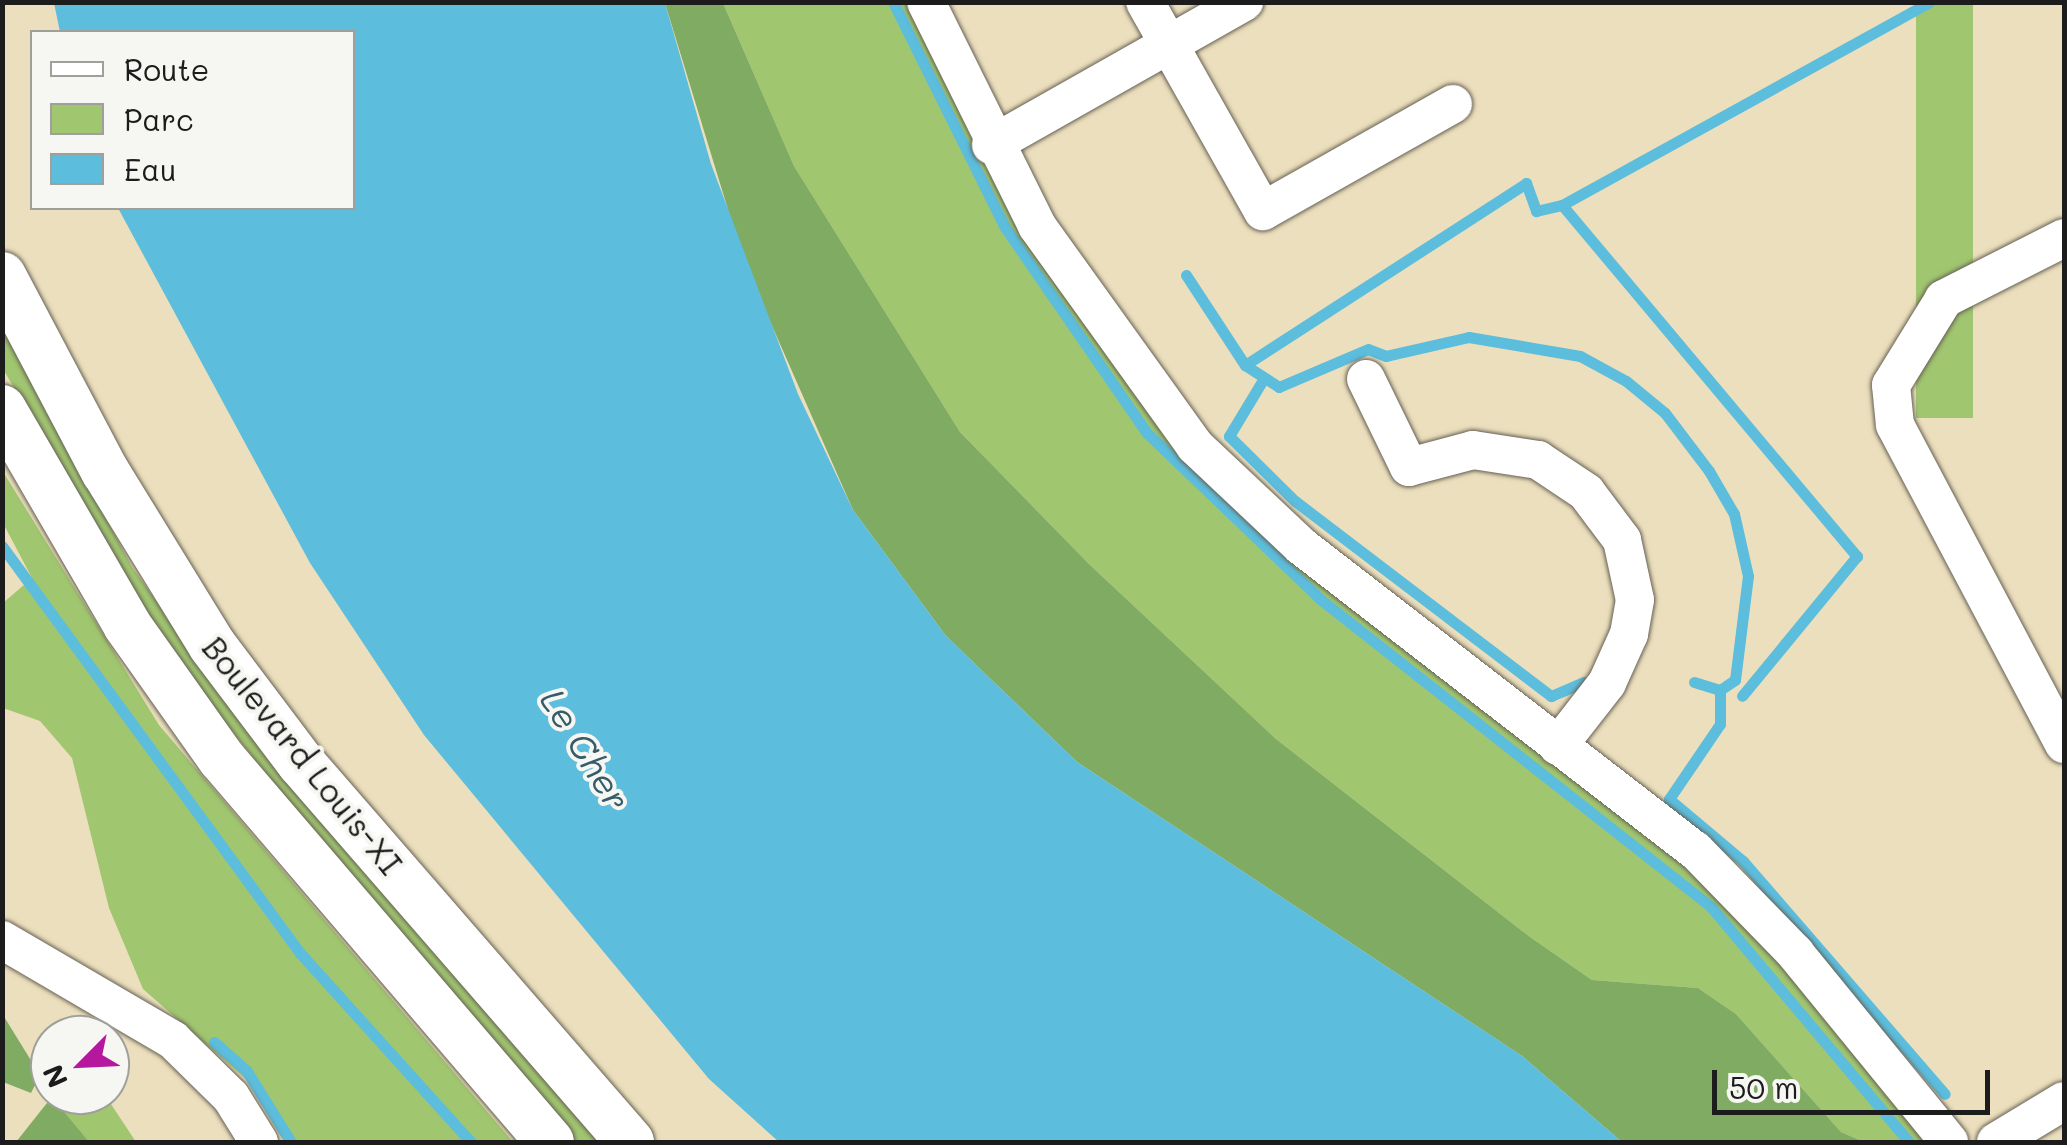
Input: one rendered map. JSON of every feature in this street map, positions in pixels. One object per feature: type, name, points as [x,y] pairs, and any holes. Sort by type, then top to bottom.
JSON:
[{"type":"main road","name":"Boulevard Louis-XI","points":[[2,276],[105,472],[212,644],[302,763],[630,1142]]},
{"type":"main road","name":"Boulevard Louis-XI","points":[[2,409],[127,625],[222,759],[550,1142]]},
{"type":"street","points":[[926,2],[991,145],[1087,302],[1195,446],[1302,546],[1740,894],[1949,1142]]},
{"type":"street","points":[[1145,2],[1263,210],[1453,104]]},
{"type":"street","points":[[991,145],[1244,2]]},
{"type":"street","points":[[2064,238],[1944,299],[1891,384],[1895,425],[2064,744]]},
{"type":"street","points":[[1366,378],[1409,467],[1472,450],[1538,460],[1586,492],[1622,540],[1636,600],[1625,647],[1558,746]]},
{"type":"street","points":[[2,940],[173,1040],[231,1097],[259,1142]]},
{"type":"street","points":[[1996,1142],[2064,1100]]},
{"type":"green space","points":[[665,3],[723,3],[794,166],[960,432],[1089,564],[1276,739],[1530,937],[1592,980],[1698,988],[1736,1014],[1841,1132],[1864,1142],[1622,1142],[1522,1056],[1077,762],[946,636],[853,510],[744,262]]},
{"type":"green space","points":[[723,3],[908,3],[986,168],[1164,428],[1679,853],[1745,918],[1932,1142],[1864,1142],[1841,1132],[1736,1014],[1698,988],[1592,980],[1530,937],[1276,739],[1089,564],[960,432],[794,166]]},
{"type":"green space","points":[[1916,3],[1973,3],[1973,418],[1916,418]]},
{"type":"green space","points":[[2,325],[132,567],[259,746],[598,1142],[575,1142],[468,1022],[175,661],[3,369]]},
{"type":"green space","points":[[2,470],[159,725],[513,1142],[284,1142],[248,1081],[143,989],[109,908],[72,758],[40,721],[3,708],[3,603],[32,578],[3,523]]},
{"type":"green space","points":[[3,1015],[30,1059],[30,1093],[3,1082]]},
{"type":"green space","points":[[37,1115],[67,1115],[89,1142],[16,1142]]},
{"type":"green space","points":[[60,1115],[118,1115],[136,1142],[89,1142]]},
{"type":"water","name":"Le Cher","points":[[54,3],[665,3],[711,164],[798,394],[853,510],[946,636],[1077,762],[1522,1056],[1622,1142],[779,1142],[709,1079],[424,735],[310,563],[119,210],[355,210],[355,30],[60,30]]},
{"type":"waterway","points":[[893,2],[1004,226],[1147,433],[1320,599],[1711,907],[1909,1142]]},
{"type":"waterway","points":[[1694,682],[1720,690],[1735,680],[1748,576],[1734,514],[1709,471],[1665,413],[1626,381],[1580,356],[1469,337],[1386,356],[1368,349],[1279,387],[1245,365],[1526,183],[1536,211],[1562,205],[1929,2]]},
{"type":"waterway","points":[[1562,205],[1857,556],[1742,696]]},
{"type":"waterway","points":[[1186,275],[1245,365]]},
{"type":"waterway","points":[[1261,383],[1229,436],[1295,501],[1551,696],[1584,682]]},
{"type":"waterway","points":[[2,546],[300,953],[471,1142]]},
{"type":"waterway","points":[[1720,690],[1720,724],[1669,799],[1743,861],[1945,1094]]},
{"type":"waterway","points":[[214,1042],[246,1070],[291,1142]]}]
